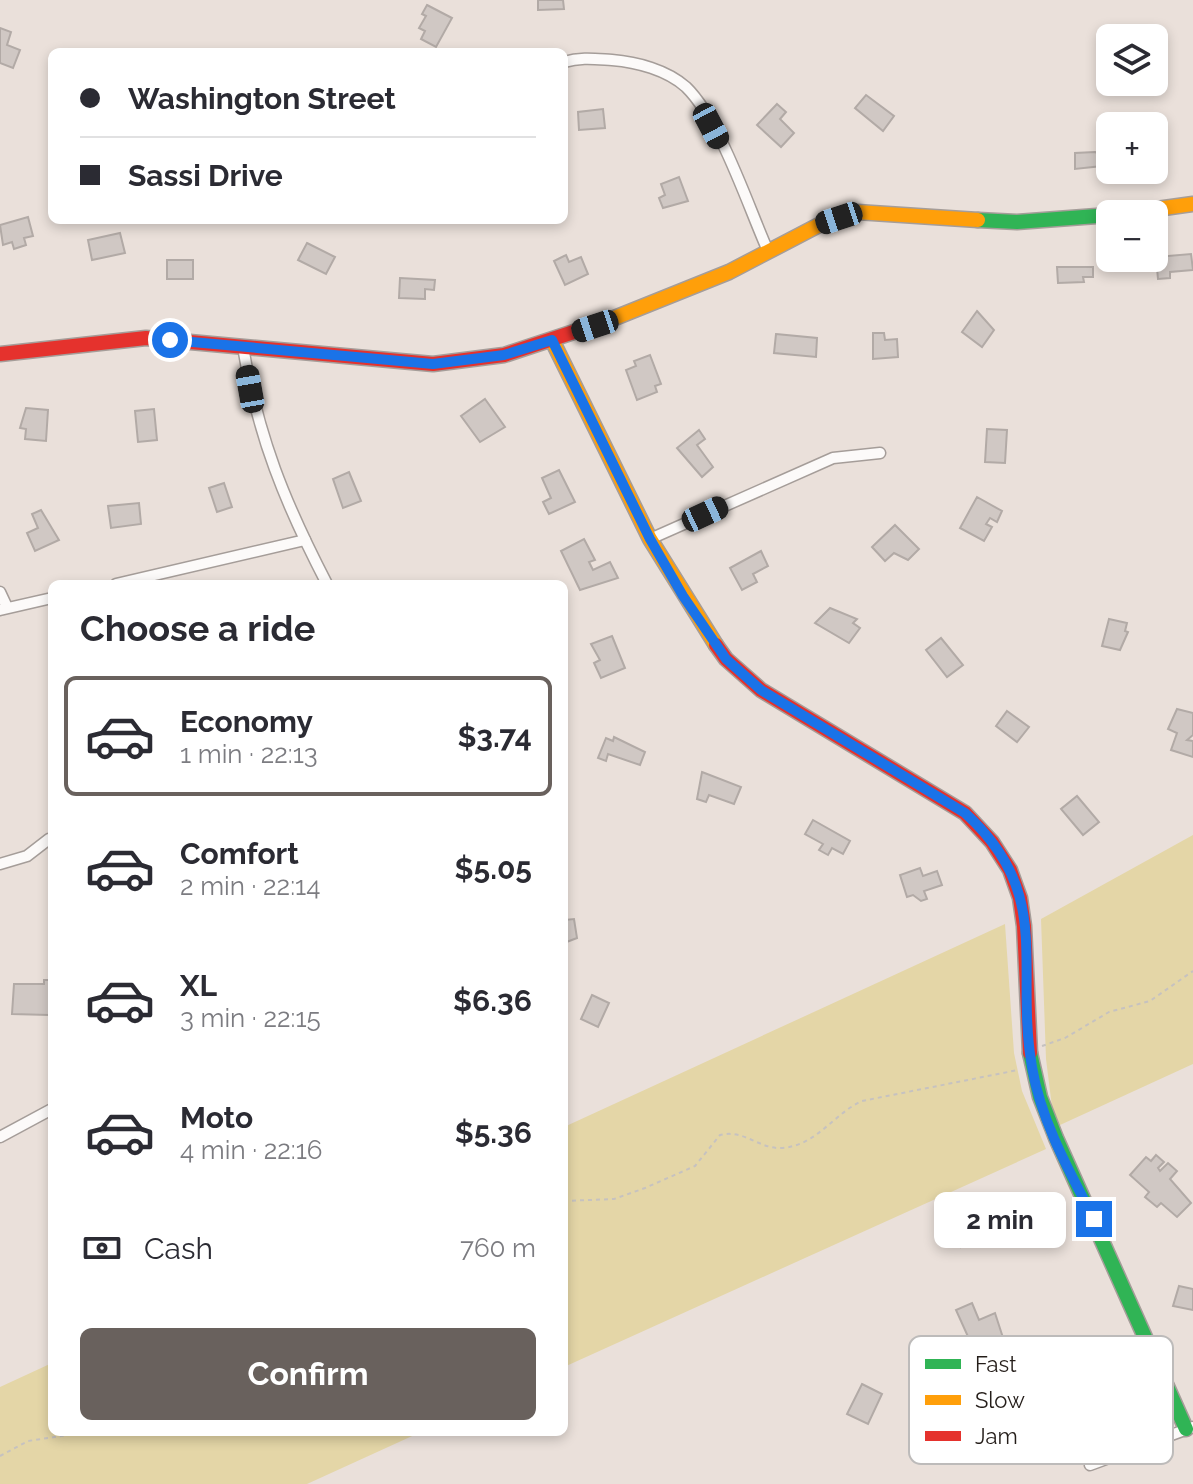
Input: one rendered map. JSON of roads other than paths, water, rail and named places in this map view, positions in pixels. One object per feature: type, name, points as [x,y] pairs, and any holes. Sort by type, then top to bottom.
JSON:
[{"type":"street","points":[[568,61],[579,58],[630,61],[658,71],[684,86],[701,105],[722,146],[768,251]]},
{"type":"street","points":[[1168,207],[1193,204]]},
{"type":"street","points":[[0,354],[146,338],[433,364],[504,355],[552,340],[729,272],[821,224],[857,212],[1017,222],[1096,216]]},
{"type":"street","points":[[552,340],[650,539],[702,626],[726,659],[761,690],[965,813],[998,847],[1011,867],[1025,923],[1032,1068],[1066,1166],[1094,1219],[1144,1336]]},
{"type":"street","points":[[243,347],[264,447],[325,580]]},
{"type":"street","points":[[650,539],[759,488],[833,458],[880,453]]},
{"type":"street","points":[[133,580],[305,540]]},
{"type":"street","points":[[0,592],[4,609],[48,599]]},
{"type":"street","points":[[0,864],[27,856],[48,840]]},
{"type":"street","points":[[0,1137],[48,1111]]},
{"type":"street","points":[[1173,1396],[1189,1428]]}]
